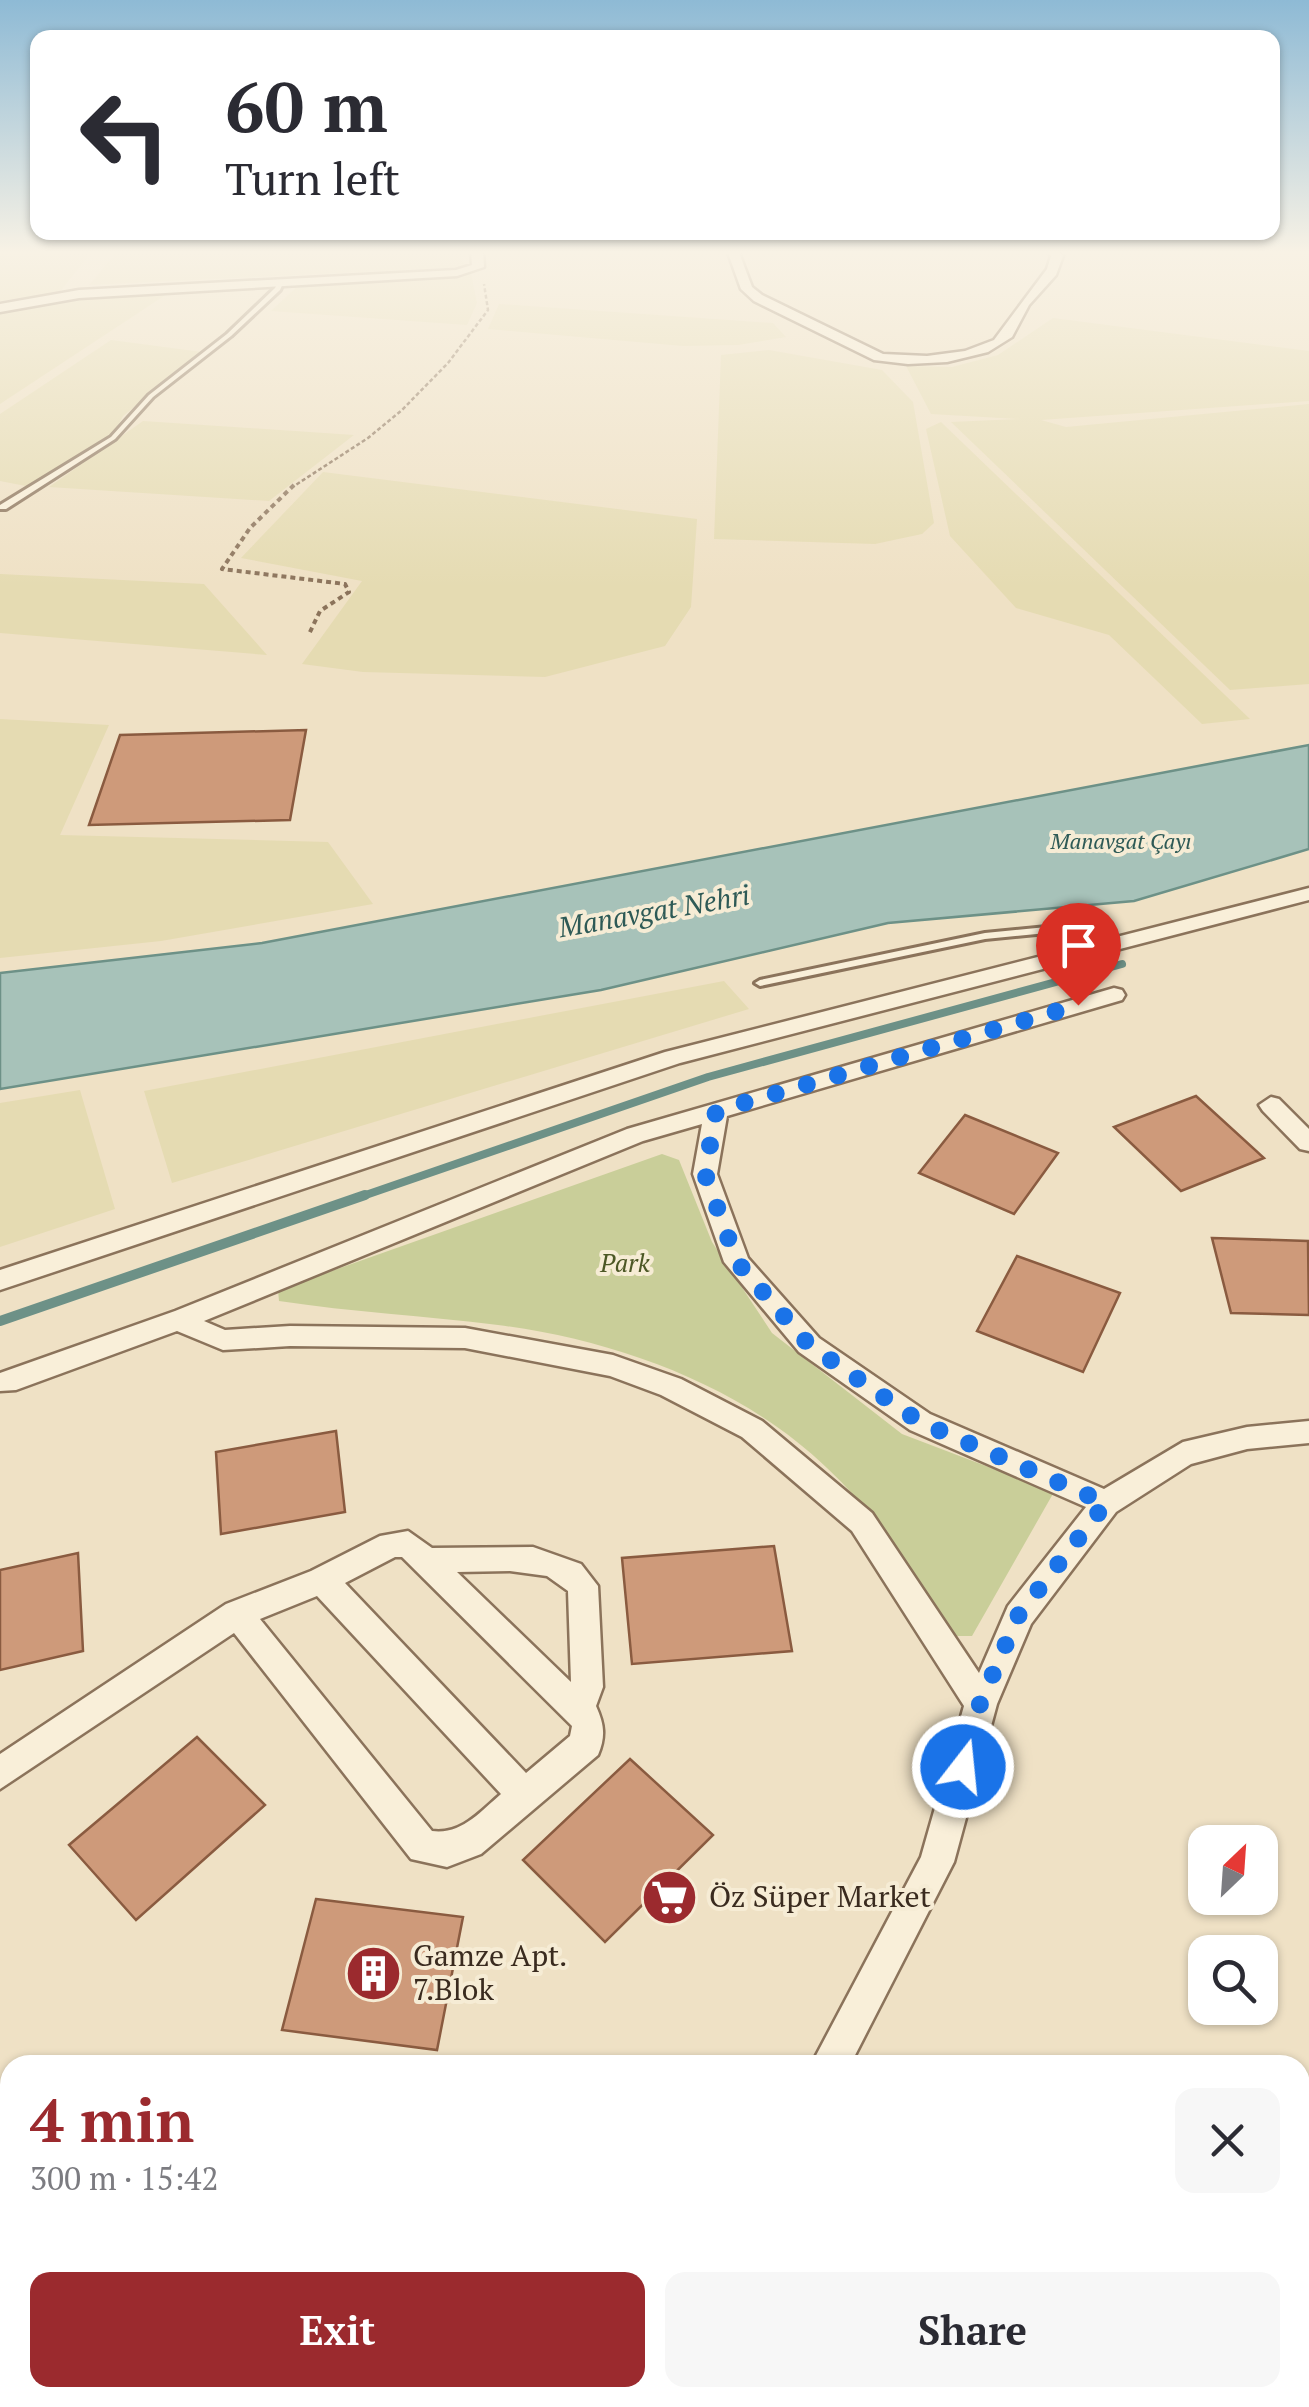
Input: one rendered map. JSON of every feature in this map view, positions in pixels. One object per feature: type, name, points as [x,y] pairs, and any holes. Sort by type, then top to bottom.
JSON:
[{"type":"street","points":[[0,1280],[673,1057],[1309,894]]},
{"type":"street","points":[[6,1382],[184,1318],[635,1135],[1114,994]]},
{"type":"street","points":[[1270,1105],[1309,1143]]},
{"type":"street","points":[[716,1111],[705,1174],[737,1262],[809,1345],[920,1422],[1106,1503]]},
{"type":"street","points":[[184,1318],[186,1324],[202,1334],[224,1340],[290,1336],[465,1338],[613,1366],[671,1387],[752,1428],[862,1522],[980,1704]]},
{"type":"street","points":[[835,2055],[936,1862],[980,1704],[1018,1616],[1106,1503],[1184,1454],[1247,1438],[1309,1432]]},
{"type":"street","points":[[0,1773],[238,1614],[322,1580],[397,1543],[408,1544],[578,1711],[588,1726],[586,1744],[526,1797],[458,1848],[422,1847],[238,1614]]},
{"type":"street","points":[[426,1561],[498,1557],[552,1564],[576,1577],[583,1586],[587,1687],[578,1711]]},
{"type":"street","points":[[322,1580],[526,1797]]},
{"type":"lane","points":[[3,507],[113,438],[151,396],[194,362]]},
{"type":"lane","points":[[760,983],[984,936],[1057,928],[1113,944]]},
{"type":"path","points":[[309,634],[320,610],[349,592],[345,584],[310,574],[252,576],[222,570],[234,545],[313,470],[366,439],[424,391],[449,362]]},
{"type":"shaded area","points":[[0,362],[63,362],[0,404]]},
{"type":"shaded area","points":[[78,362],[189,362],[123,416],[114,434],[31,487],[0,481],[0,414]]},
{"type":"shaded area","points":[[721,362],[839,362],[882,370],[913,402],[934,523],[922,534],[875,544],[714,539]]},
{"type":"shaded area","points":[[970,362],[1309,362],[1309,401],[1041,420],[1066,427],[1309,404],[1309,684],[1230,690],[951,422],[1020,419],[931,414],[906,366],[952,367]]},
{"type":"shaded area","points":[[143,421],[354,435],[269,501],[49,487]]},
{"type":"shaded area","points":[[941,422],[1250,719],[1202,724],[1109,635],[1016,608],[950,536],[926,429]]},
{"type":"shaded area","points":[[323,472],[697,519],[691,607],[665,646],[545,677],[363,672],[302,664],[362,581],[241,558]]},
{"type":"shaded area","points":[[0,574],[204,584],[267,655],[0,633]]},
{"type":"shaded area","points":[[0,719],[109,725],[60,835],[328,842],[373,904],[161,941],[0,958]]},
{"type":"shaded area","points":[[724,981],[749,1009],[172,1183],[144,1091]]},
{"type":"shaded area","points":[[80,1090],[115,1209],[0,1247],[0,1103]]},
{"type":"green space","name":"Park","points":[[662,1154],[679,1160],[712,1242],[772,1333],[902,1434],[1054,1492],[972,1636],[955,1636],[897,1548],[827,1468],[756,1413],[716,1390],[631,1355],[542,1332],[279,1301],[278,1290]]},
{"type":"water","name":"Manavgat Çayı","points":[[1309,745],[1309,849],[1134,901],[888,923],[601,990],[0,1089],[0,973],[262,943]]},
{"type":"building","points":[[306,730],[290,820],[89,825],[120,735]]},
{"type":"building","points":[[1196,1096],[1264,1158],[1181,1191],[1114,1127]]},
{"type":"building","points":[[965,1115],[1058,1153],[1014,1214],[919,1173]]},
{"type":"building","points":[[1212,1238],[1308,1241],[1309,1315],[1231,1313]]},
{"type":"building","points":[[1017,1256],[1120,1293],[1083,1372],[977,1331]]},
{"type":"building","points":[[336,1431],[345,1512],[221,1534],[216,1452]]},
{"type":"building","points":[[774,1546],[792,1651],[632,1664],[622,1558]]},
{"type":"building","points":[[78,1553],[83,1651],[0,1670],[0,1570]]},
{"type":"building","points":[[197,1737],[265,1805],[136,1920],[69,1845]]},
{"type":"building","points":[[630,1759],[713,1835],[605,1942],[523,1860]]},
{"type":"building","name":"Gamze Apt. 7.Blok","points":[[316,1899],[463,1917],[437,2050],[282,2030]]},
{"type":"waterway","points":[[357,1198],[708,1077],[1122,964]]},
{"type":"waterway","points":[[0,1321],[365,1195]]},
{"type":"place","name":"Öz Süper Market","points":[[670,1897]]},
{"type":"place","name":"Gamze Apt. 7.Blok","points":[[374,1973]]},
{"type":"route","points":[[963,1767],[980,1704],[1018,1616],[1106,1503],[920,1422],[809,1345],[737,1262],[705,1174],[716,1111],[1078,1005]]},
{"type":"water label","name":"Manavgat Nehri","points":[[654,911]]}]
